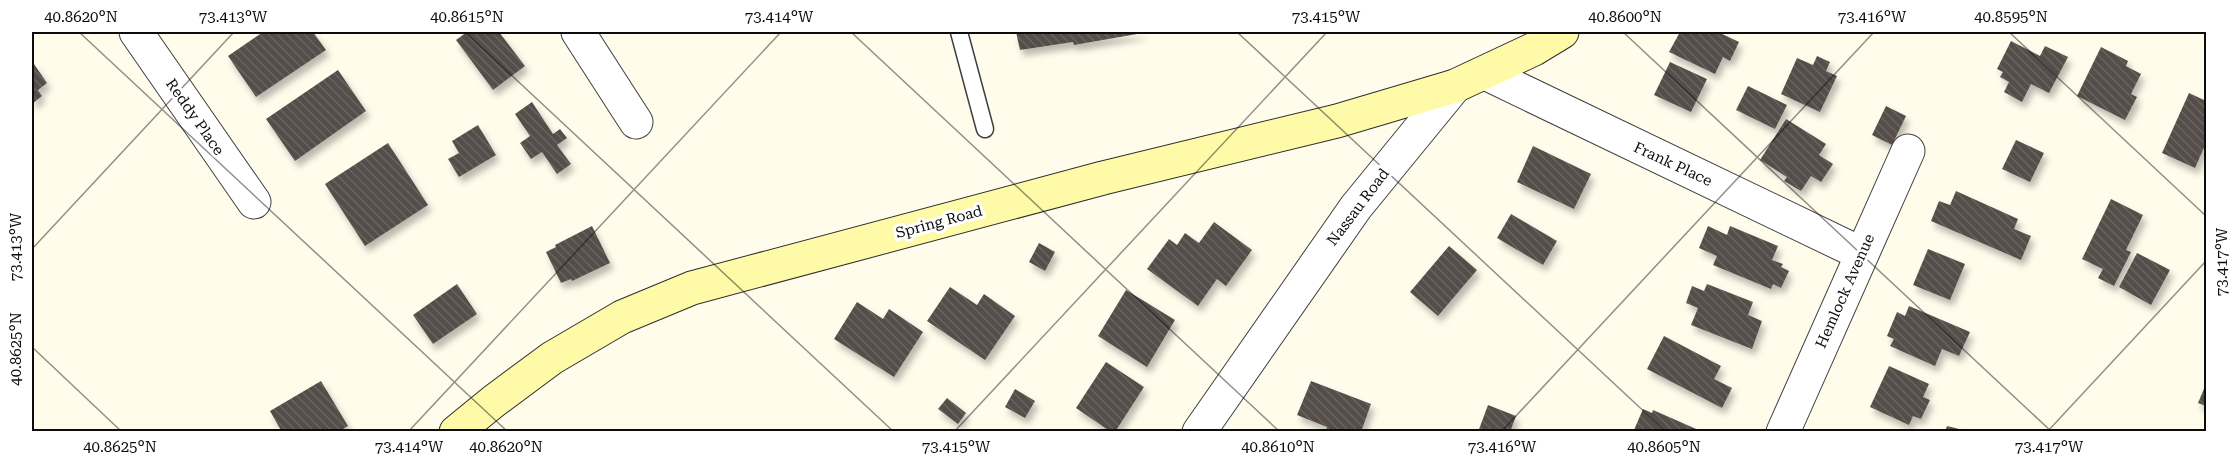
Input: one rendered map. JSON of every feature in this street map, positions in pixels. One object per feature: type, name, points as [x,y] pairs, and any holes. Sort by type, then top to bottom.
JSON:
[{"type":"main road","name":"Nassau Road","points":[[1455,86],[1534,49],[1562,32]]},
{"type":"main road","name":"Spring Road","points":[[456,432],[552,358],[622,317],[692,288],[1103,178],[1337,121],[1455,86]]},
{"type":"street","name":"Reddy Place","points":[[136,32],[254,202]]},
{"type":"street","points":[[578,32],[636,122]]},
{"type":"street","name":"Frank Place","points":[[1485,73],[1862,254]]},
{"type":"street","name":"Nassau Road","points":[[1199,432],[1356,207],[1455,86]]},
{"type":"street","name":"Hemlock Avenue","points":[[1783,432],[1908,151]]},
{"type":"lane","points":[[959,32],[985,129]]},
{"type":"building","points":[[263,32],[313,32],[326,50],[256,97],[228,56]]},
{"type":"building","points":[[467,32],[499,32],[525,66],[493,90],[456,40]]},
{"type":"building","points":[[1016,32],[1143,33],[1074,45],[1073,42],[1020,50]]},
{"type":"building","points":[[1680,32],[1718,32],[1739,42],[1730,61],[1723,57],[1715,74],[1669,52]]},
{"type":"building","points":[[2011,41],[2040,56],[2045,46],[2068,57],[2049,93],[2031,84],[2022,102],[2004,92],[2009,82],[2000,77],[2003,72],[1997,69]]},
{"type":"building","points":[[2101,47],[2128,61],[2126,66],[2141,74],[2131,94],[2137,97],[2125,120],[2077,96]]},
{"type":"building","points":[[1817,56],[1830,62],[1826,71],[1837,76],[1820,112],[1781,94],[1797,58],[1813,65]]},
{"type":"building","points":[[1670,62],[1707,79],[1691,112],[1654,95]]},
{"type":"building","points":[[34,64],[47,83],[38,90],[42,96],[32,104],[32,66]]},
{"type":"building","points":[[338,70],[366,111],[295,161],[266,119]]},
{"type":"building","points":[[1748,86],[1787,105],[1775,129],[1736,110]]},
{"type":"building","points":[[2189,93],[2206,101],[2206,143],[2195,168],[2162,153]]},
{"type":"building","points":[[532,102],[553,134],[560,129],[567,138],[557,145],[571,164],[557,174],[542,152],[531,159],[520,143],[530,136],[515,114]]},
{"type":"building","points":[[1886,106],[1906,116],[1892,145],[1872,135]]},
{"type":"building","points":[[1786,119],[1826,144],[1819,155],[1833,164],[1821,182],[1811,176],[1801,191],[1784,181],[1787,177],[1760,160]]},
{"type":"building","points":[[478,125],[496,155],[459,177],[448,159],[459,153],[452,141]]},
{"type":"building","points":[[2016,140],[2044,153],[2030,182],[2002,169]]},
{"type":"building","points":[[388,143],[428,205],[365,246],[325,184]]},
{"type":"building","points":[[1533,146],[1591,174],[1574,209],[1517,182]]},
{"type":"building","points":[[1956,191],[2018,219],[2014,229],[2031,236],[2021,260],[1931,221],[1939,201],[1950,205]]},
{"type":"building","points":[[2111,199],[2143,215],[2126,250],[2131,252],[2114,286],[2098,278],[2103,269],[2082,259]]},
{"type":"building","points":[[1511,214],[1557,241],[1543,265],[1497,238]]},
{"type":"building","points":[[1214,222],[1252,250],[1226,286],[1217,279],[1198,306],[1147,269],[1169,239],[1177,245],[1185,233],[1199,243]]},
{"type":"building","points":[[592,226],[610,263],[572,281],[571,279],[561,283],[546,252]]},
{"type":"building","points":[[1708,226],[1727,235],[1730,226],[1778,246],[1772,260],[1783,264],[1781,267],[1789,271],[1781,288],[1773,284],[1771,289],[1713,265],[1717,256],[1699,248]]},
{"type":"building","points":[[1039,243],[1055,252],[1045,271],[1029,262]]},
{"type":"building","points":[[1449,246],[1477,270],[1438,316],[1410,292]]},
{"type":"building","points":[[1928,249],[1965,264],[1950,300],[1913,285]]},
{"type":"building","points":[[2137,253],[2170,270],[2151,305],[2119,287]]},
{"type":"building","points":[[457,284],[477,314],[433,344],[413,315]]},
{"type":"building","points":[[1707,284],[1753,302],[1748,315],[1762,321],[1752,349],[1691,325],[1698,308],[1686,303],[1692,286],[1704,291]]},
{"type":"building","points":[[950,287],[977,305],[984,294],[1015,316],[985,360],[927,321]]},
{"type":"building","points":[[1126,290],[1175,320],[1147,367],[1098,336]]},
{"type":"building","points":[[857,302],[883,319],[889,309],[923,332],[894,377],[834,339]]},
{"type":"building","points":[[1909,306],[1970,332],[1959,356],[1942,349],[1935,366],[1890,346],[1894,339],[1887,336],[1897,312],[1905,316]]},
{"type":"building","points":[[1664,336],[1721,366],[1714,379],[1732,388],[1722,408],[1647,369]]},
{"type":"building","points":[[1106,362],[1144,387],[1115,432],[1111,432],[1076,408]]},
{"type":"building","points":[[1889,366],[1929,384],[1923,397],[1930,400],[1921,419],[1913,416],[1909,425],[1870,407]]},
{"type":"building","points":[[321,381],[348,426],[338,432],[282,432],[270,411]]},
{"type":"building","points":[[1311,381],[1371,404],[1361,432],[1326,432],[1327,427],[1297,415]]},
{"type":"building","points":[[2206,384],[2206,406],[2198,403]]},
{"type":"building","points":[[1015,389],[1035,401],[1025,418],[1005,407]]},
{"type":"building","points":[[947,398],[966,413],[958,424],[938,409]]},
{"type":"building","points":[[1488,405],[1516,416],[1510,432],[1478,432]]},
{"type":"building","points":[[1643,409],[1652,413],[1653,410],[1703,432],[1638,432],[1634,430]]},
{"type":"building","points":[[1947,426],[1967,431],[1967,432],[1945,432]]}]
